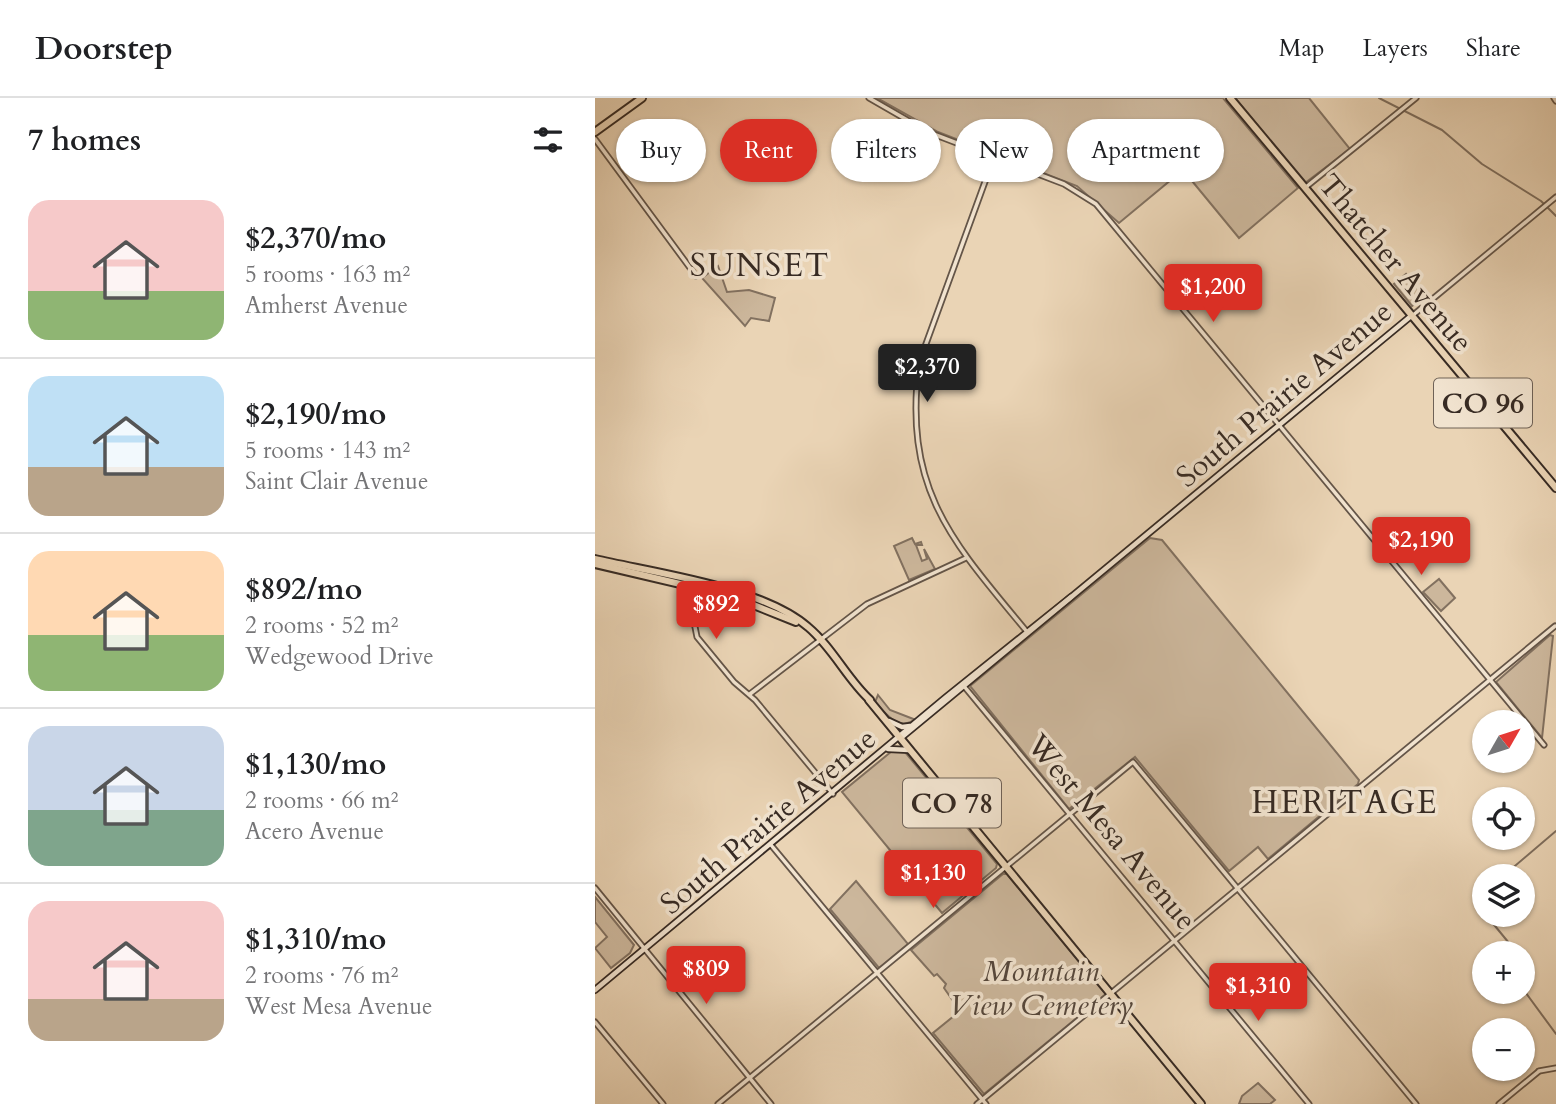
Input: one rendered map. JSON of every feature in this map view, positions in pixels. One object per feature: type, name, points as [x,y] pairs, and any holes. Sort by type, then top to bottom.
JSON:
[{"type":"main road","points":[[595,132],[642,98]]},
{"type":"main road","name":"Thatcher Avenue","points":[[1230,98],[1556,488]]},
{"type":"main road","name":"South Prairie Avenue","points":[[900,737],[1411,316]]},
{"type":"main road","name":"CO 78","points":[[595,562],[702,587],[749,601],[782,615],[819,639],[900,737]]},
{"type":"main road","name":"South Prairie Avenue","points":[[595,990],[914,724],[964,686]]},
{"type":"main road","name":"CO 78","points":[[869,700],[1201,1104]]},
{"type":"main road","points":[[888,721],[902,727],[914,724]]},
{"type":"main road","points":[[887,749],[909,750]]},
{"type":"street","points":[[869,98],[928,132],[955,142]]},
{"type":"street","points":[[1304,188],[1416,98]]},
{"type":"street","points":[[595,139],[696,276]]},
{"type":"street","points":[[1053,180],[1096,204],[1544,745]]},
{"type":"street","points":[[985,182],[919,363],[915,398],[919,453],[924,479],[947,531],[1028,633]]},
{"type":"street","name":"South Prairie Avenue","points":[[1411,316],[1556,197]]},
{"type":"street","points":[[749,695],[819,639],[875,599],[966,558]]},
{"type":"street","points":[[702,587],[694,622],[695,633],[734,682],[749,695],[833,794]]},
{"type":"street","points":[[977,1104],[1555,626]]},
{"type":"street","name":"West Mesa Avenue","points":[[964,686],[1309,1104]]},
{"type":"street","points":[[718,1104],[1133,762],[1416,1104]]},
{"type":"street","points":[[771,845],[986,1104]]},
{"type":"street","points":[[595,888],[771,1104]]},
{"type":"street","points":[[595,1021],[663,1104]]},
{"type":"street","points":[[1499,1104],[1539,1071],[1556,1068]]},
{"type":"green space","points":[[877,98],[1223,98],[1298,188],[1239,238],[1193,182],[1224,182],[1224,119],[1067,119],[1067,182],[1169,182],[1119,223],[1077,186],[1053,177],[1053,119],[955,119],[955,139],[941,133],[941,119],[915,119]]},
{"type":"green space","points":[[1235,98],[1309,98],[1350,149],[1305,183]]},
{"type":"green space","points":[[718,266],[727,292],[749,290],[775,298],[769,321],[751,318],[745,326],[702,278]]},
{"type":"green space","points":[[1406,274],[1424,296],[1412,306],[1394,284]]},
{"type":"green space","points":[[912,538],[915,544],[921,542],[922,545],[916,545],[922,561],[927,559],[924,549],[935,569],[909,580],[894,546]]},
{"type":"green space","points":[[1150,538],[1162,540],[1359,780],[1358,784],[1268,859],[1258,847],[1229,871],[1135,757],[1069,809],[970,686]]},
{"type":"green space","points":[[1439,579],[1455,598],[1441,611],[1423,592]]},
{"type":"green space","points":[[1550,635],[1553,636],[1542,738],[1535,729],[1535,710],[1519,710],[1496,682]]},
{"type":"green space","points":[[878,695],[890,710],[915,720],[899,723],[892,719],[875,702]]},
{"type":"green space","name":"Mountain View Cemetery","points":[[892,751],[905,752],[997,864],[996,868],[942,913],[842,792]]},
{"type":"green space","name":"Mountain View Cemetery","points":[[1003,874],[1007,874],[1106,994],[984,1094],[933,1033],[960,1011],[944,988],[946,984],[937,974],[934,976],[911,950]]},
{"type":"green space","points":[[856,881],[908,944],[879,968],[830,909]]},
{"type":"green space","points":[[595,897],[634,945],[630,953],[611,968],[595,948],[607,937],[595,922]]},
{"type":"green space","points":[[1258,1083],[1275,1100],[1270,1104],[1239,1104],[1242,1096]]},
{"type":"waterway","points":[[1379,98],[1442,130],[1482,164],[1541,201],[1556,216]]},
{"type":"waterway","points":[[1517,864],[1556,831]]},
{"type":"waterway","points":[[1496,927],[1507,941]]},
{"type":"waterway","points":[[1534,1004],[1556,1034]]},
{"type":"district","name":"SUNSET","points":[[760,265]]},
{"type":"district","name":"HERITAGE","points":[[1345,802]]}]
